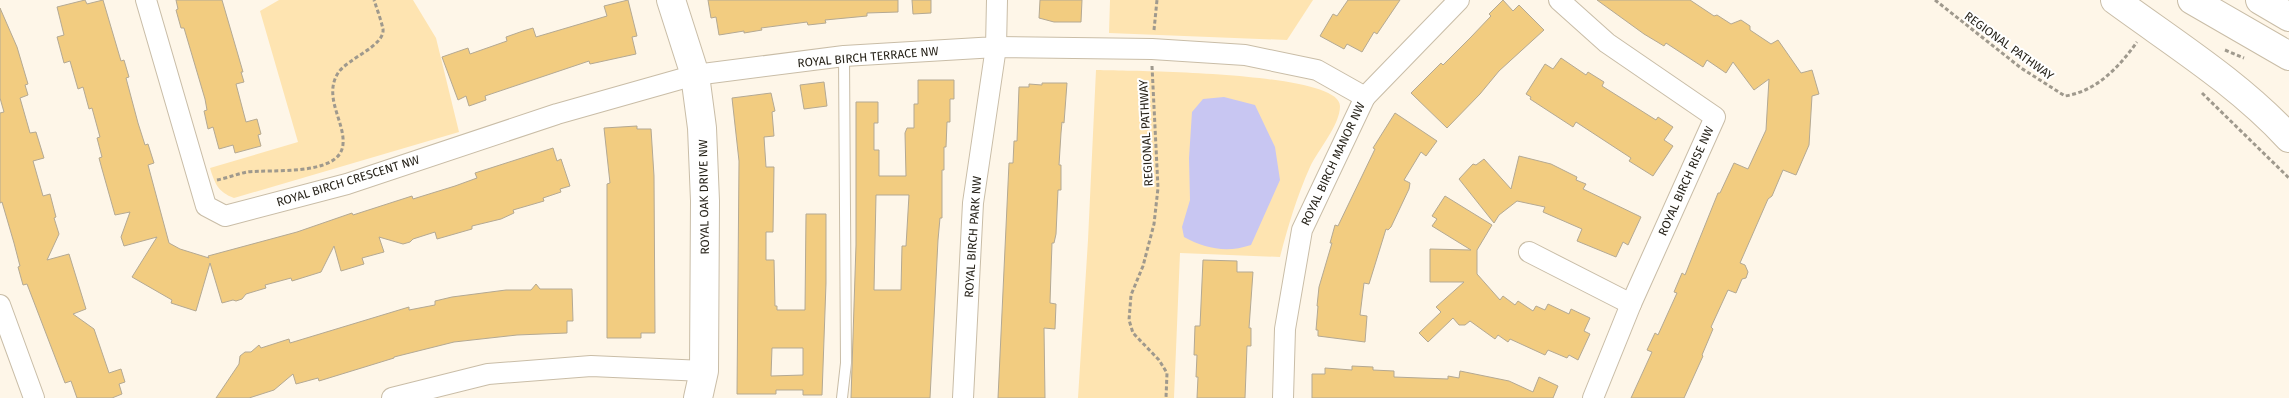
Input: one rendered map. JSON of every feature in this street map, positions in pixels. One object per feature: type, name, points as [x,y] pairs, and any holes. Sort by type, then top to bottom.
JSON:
[{"type":"main road","name":"ROYAL OAK DRIVE NW","points":[[671,0],[695,75],[702,128],[705,201],[704,371],[698,398]]},
{"type":"main road","points":[[2115,0],[2224,78],[2266,113],[2289,138]]},
{"type":"main road","points":[[2192,0],[2289,56]]},
{"type":"main road","points":[[2260,0],[2289,17]]},
{"type":"street","name":"ROYAL BIRCH CRESCENT NW","points":[[146,0],[206,206],[225,216],[347,184],[557,114],[695,75]]},
{"type":"street","points":[[996,47],[997,0]]},
{"type":"street","points":[[1365,97],[1459,0]]},
{"type":"street","name":"ROYAL BIRCH RISE NW","points":[[1559,0],[1608,44],[1715,117],[1631,304],[1593,398]]},
{"type":"street","name":"ROYAL BIRCH TERRACE NW","points":[[695,75],[844,56],[996,47]]},
{"type":"street","name":"ROYAL BIRCH MANOR NW","points":[[996,47],[1152,49],[1245,55],[1317,70],[1365,97],[1302,230],[1285,329],[1283,398]]},
{"type":"street","name":"ROYAL BIRCH PARK NW","points":[[963,398],[973,203],[996,47]]},
{"type":"street","points":[[1529,252],[1631,304]]},
{"type":"street","points":[[0,305],[34,398]]},
{"type":"street","points":[[401,396],[488,374],[581,367],[704,371]]},
{"type":"lane","points":[[842,398],[846,363],[844,56]]},
{"type":"path","points":[[200,185],[247,172],[308,169],[326,164],[340,152],[343,143],[335,108],[333,90],[335,78],[343,67],[376,44],[382,37],[383,30],[374,0]]},
{"type":"path","name":"REGIONAL PATHWAY","points":[[1156,0],[1152,49],[1158,188],[1154,224],[1143,266],[1131,295],[1129,320],[1133,332],[1159,360],[1167,372],[1166,398]]},
{"type":"path","name":"REGIONAL PATHWAY","points":[[1935,0],[2021,68],[2065,96],[2080,93],[2097,84],[2123,62],[2142,35]]},
{"type":"path","points":[[2198,89],[2289,178]]},
{"type":"shaded area","points":[[279,0],[413,0],[436,38],[459,132],[234,198],[224,193],[216,183],[210,168],[298,142],[260,11]]},
{"type":"shaded area","points":[[1110,0],[1313,0],[1287,40],[1109,33]]},
{"type":"shaded area","points":[[1096,70],[1230,75],[1271,79],[1306,86],[1331,94],[1340,106],[1333,129],[1305,178],[1280,257],[1180,253],[1174,398],[1078,398]]},
{"type":"water","points":[[1224,97],[1255,105],[1275,147],[1280,180],[1251,245],[1234,249],[1209,247],[1200,244],[1184,237],[1182,227],[1190,200],[1189,158],[1192,112],[1203,99]]},
{"type":"building","points":[[85,0],[87,4],[103,0],[121,61],[124,60],[129,77],[126,78],[138,123],[145,145],[148,144],[154,163],[148,165],[169,243],[180,249],[209,258],[208,256],[297,232],[352,213],[353,215],[412,196],[413,199],[455,186],[477,178],[475,173],[553,148],[557,161],[561,159],[570,186],[560,189],[561,192],[543,198],[544,201],[513,210],[514,213],[501,219],[472,226],[472,229],[437,239],[435,232],[403,244],[379,237],[384,252],[362,258],[364,264],[341,271],[334,246],[321,272],[292,281],[291,278],[265,285],[266,288],[246,294],[242,299],[236,301],[222,303],[210,263],[196,311],[171,303],[172,300],[132,277],[157,237],[124,246],[121,237],[130,212],[115,215],[99,158],[102,157],[97,138],[100,137],[92,108],[89,109],[83,87],[78,89],[70,61],[64,63],[57,37],[64,35],[57,7]]},
{"type":"building","points":[[176,0],[222,0],[243,72],[241,72],[244,82],[236,84],[246,122],[257,119],[261,134],[258,135],[261,146],[235,153],[233,145],[219,149],[213,127],[208,129],[204,111],[207,110],[205,99],[184,28],[181,28],[176,10],[178,9]]},
{"type":"building","points":[[628,0],[637,36],[632,37],[636,54],[590,64],[589,61],[485,96],[486,100],[469,106],[466,96],[458,100],[442,57],[468,48],[470,54],[507,41],[506,37],[533,28],[536,37],[607,16],[604,6]]},
{"type":"building","points":[[708,0],[898,0],[898,12],[867,13],[867,16],[825,20],[826,23],[808,25],[807,22],[761,28],[762,30],[744,33],[744,31],[719,35],[716,17],[711,18]]},
{"type":"building","points":[[912,0],[931,0],[931,13],[913,14]]},
{"type":"building","points":[[1040,0],[1082,0],[1081,22],[1054,22],[1039,18]]},
{"type":"building","points":[[1348,0],[1400,0],[1377,34],[1374,32],[1362,52],[1347,44],[1344,49],[1320,36],[1333,14],[1337,16]]},
{"type":"building","points":[[1503,0],[1513,11],[1519,5],[1544,30],[1499,71],[1447,128],[1411,93],[1471,37]]},
{"type":"building","points":[[1597,0],[1690,0],[1714,16],[1717,15],[1731,24],[1741,20],[1750,26],[1750,30],[1771,44],[1778,40],[1801,73],[1812,70],[1819,94],[1812,96],[1809,145],[1796,175],[1783,170],[1772,196],[1768,199],[1740,263],[1745,265],[1748,272],[1746,278],[1742,279],[1736,293],[1728,290],[1711,327],[1713,329],[1703,356],[1684,398],[1631,398],[1652,352],[1647,350],[1655,333],[1658,335],[1677,293],[1674,292],[1682,273],[1685,275],[1718,193],[1720,193],[1734,163],[1748,169],[1766,130],[1769,79],[1754,90],[1733,62],[1726,73],[1707,60],[1703,67],[1666,43],[1664,46],[1644,34]]},
{"type":"building","points":[[0,8],[17,47],[28,84],[25,85],[28,95],[20,98],[30,133],[36,132],[44,158],[33,161],[43,196],[50,194],[56,217],[54,218],[59,234],[47,260],[69,254],[86,309],[73,314],[94,329],[109,373],[121,369],[125,382],[119,384],[122,394],[112,398],[77,398],[71,381],[65,383],[27,284],[23,285],[14,243],[2,202],[0,203],[0,113],[4,112],[0,98]]},
{"type":"building","points":[[1561,58],[1586,75],[1588,72],[1604,82],[1602,86],[1656,120],[1658,117],[1673,127],[1664,140],[1673,146],[1653,176],[1629,161],[1631,158],[1576,122],[1573,127],[1530,99],[1531,97],[1526,94],[1545,64],[1553,69]]},
{"type":"building","points":[[918,80],[954,80],[954,99],[950,99],[950,122],[947,122],[944,170],[942,170],[942,218],[940,218],[938,240],[930,398],[851,398],[856,245],[856,102],[878,102],[878,123],[874,123],[874,150],[879,150],[879,176],[906,176],[905,133],[907,128],[914,128],[914,104],[918,104]],"holes":[[[876,195],[909,195],[906,246],[902,246],[901,290],[874,290]]]},
{"type":"building","points":[[824,82],[827,106],[804,109],[800,85]]},
{"type":"building","points":[[1042,83],[1067,83],[1059,165],[1061,165],[1061,190],[1058,190],[1056,234],[1054,243],[1052,243],[1050,303],[1056,304],[1055,329],[1044,328],[1045,398],[998,398],[1009,163],[1013,163],[1014,141],[1017,141],[1019,87],[1029,87],[1029,84],[1042,85]]},
{"type":"building","points":[[771,93],[775,111],[772,112],[774,136],[764,137],[766,167],[774,167],[773,232],[766,232],[766,260],[774,260],[775,306],[777,306],[777,310],[805,310],[806,214],[826,214],[826,283],[822,395],[803,395],[803,390],[776,390],[776,394],[737,394],[739,161],[732,98]],"holes":[[[772,348],[803,348],[803,375],[771,376]]]},
{"type":"building","points":[[1395,113],[1437,141],[1426,156],[1421,152],[1404,180],[1410,183],[1409,189],[1391,227],[1388,230],[1386,229],[1369,284],[1364,283],[1360,315],[1367,316],[1365,342],[1318,336],[1318,330],[1316,330],[1319,287],[1332,243],[1330,243],[1335,225],[1338,226],[1375,149],[1373,148]]},
{"type":"building","points":[[637,126],[637,129],[651,129],[654,176],[655,333],[641,333],[641,338],[607,338],[607,184],[610,183],[604,128]]},
{"type":"building","points":[[1519,156],[1551,164],[1577,177],[1576,180],[1586,184],[1583,189],[1641,217],[1628,245],[1623,242],[1616,257],[1577,241],[1582,229],[1543,212],[1545,207],[1517,201],[1499,215],[1494,223],[1459,179],[1473,164],[1476,165],[1484,159],[1511,189]]},
{"type":"building","points":[[1445,196],[1492,225],[1477,250],[1477,274],[1500,300],[1503,296],[1515,305],[1518,301],[1533,311],[1536,306],[1545,310],[1548,304],[1569,314],[1571,309],[1590,318],[1584,331],[1590,334],[1578,360],[1569,355],[1567,358],[1548,350],[1545,355],[1510,339],[1508,342],[1498,335],[1495,339],[1470,321],[1465,325],[1459,325],[1453,318],[1428,342],[1419,333],[1441,312],[1436,307],[1464,282],[1430,282],[1430,249],[1471,250],[1432,226],[1437,219],[1432,216]]},
{"type":"building","points":[[1203,260],[1237,261],[1237,272],[1253,272],[1249,328],[1251,328],[1251,346],[1247,346],[1245,398],[1197,398],[1197,355],[1194,355],[1195,326],[1200,326]]},
{"type":"building","points":[[536,284],[540,289],[572,289],[573,321],[567,321],[567,333],[517,335],[454,342],[394,357],[319,381],[318,378],[296,384],[293,374],[274,390],[249,398],[216,398],[239,364],[240,356],[245,352],[251,352],[259,345],[261,348],[289,339],[290,343],[409,307],[409,310],[435,305],[435,301],[452,297],[506,290],[531,290]]},
{"type":"building","points":[[1352,366],[1394,371],[1394,377],[1448,379],[1448,376],[1459,378],[1460,371],[1509,381],[1533,392],[1539,377],[1558,386],[1553,398],[1312,398],[1312,374],[1325,374],[1325,368],[1352,370]]}]
